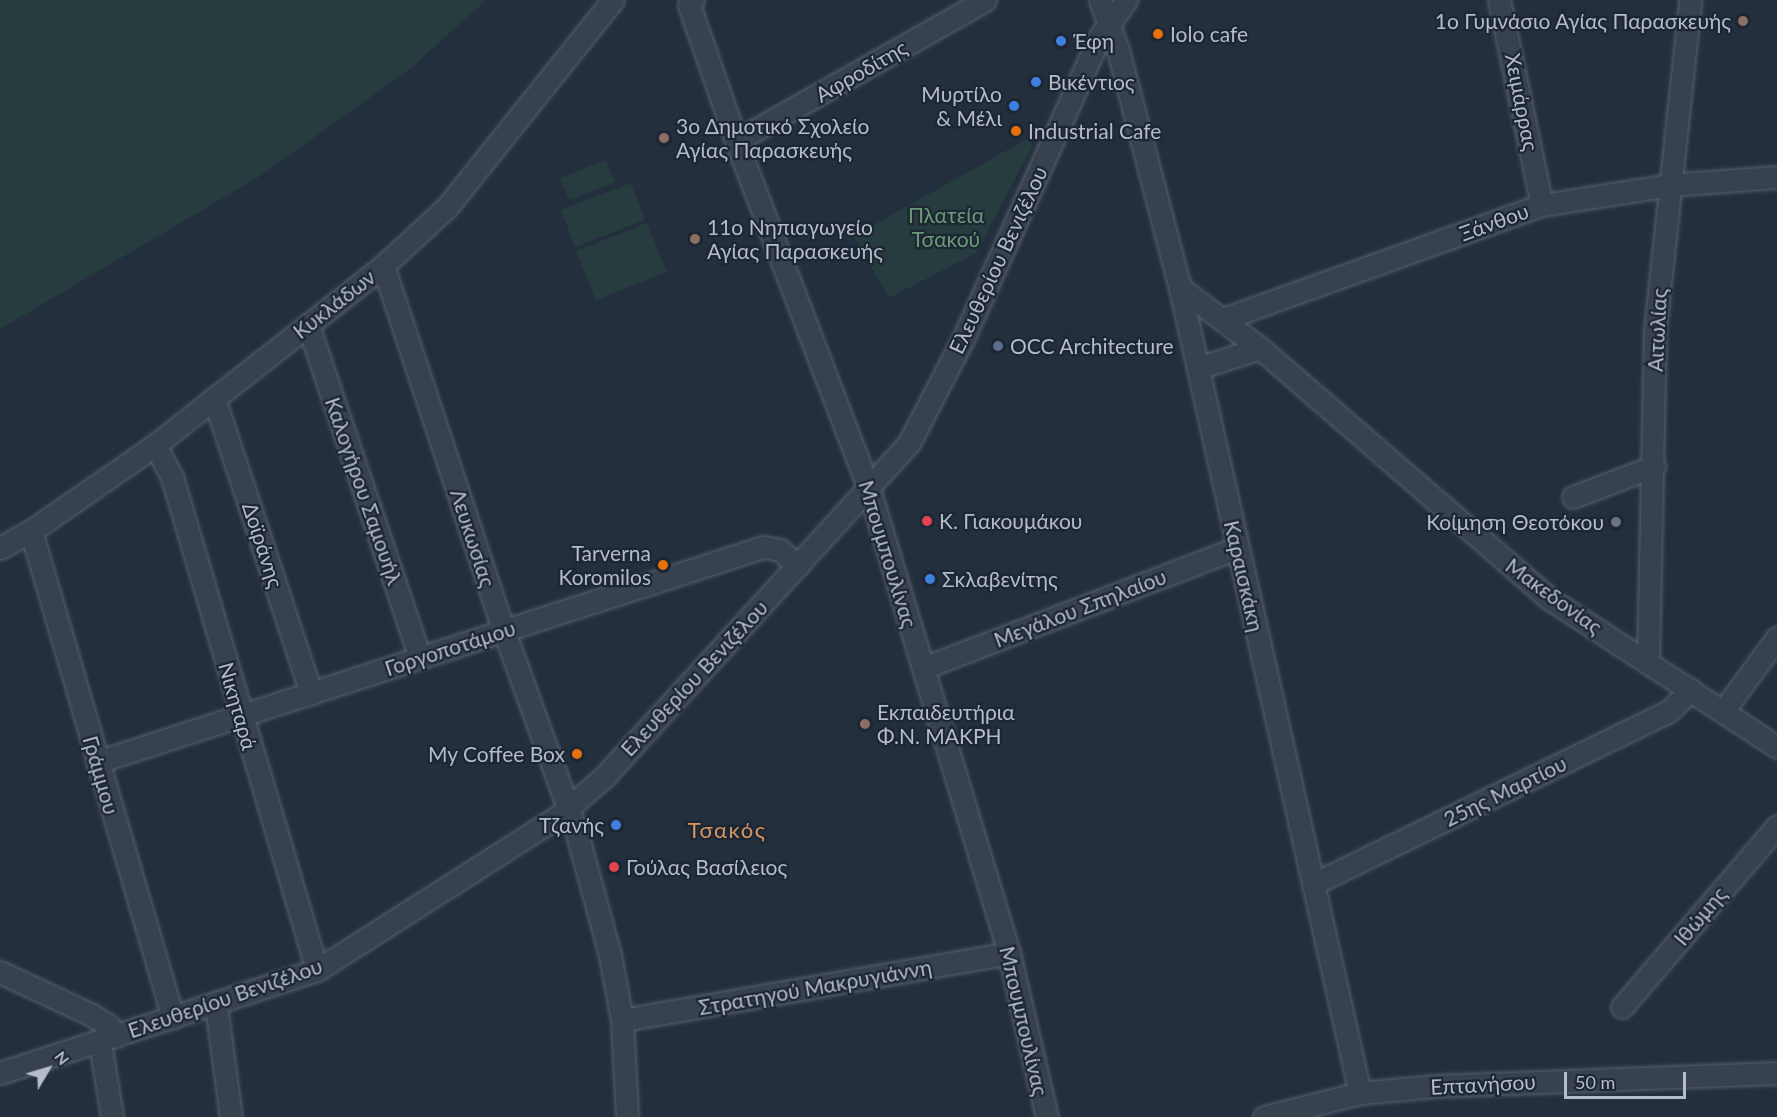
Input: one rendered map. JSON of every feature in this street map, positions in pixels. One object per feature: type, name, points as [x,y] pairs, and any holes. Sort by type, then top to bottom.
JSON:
[{"type":"street","name":"Κυκλάδων","points":[[0,548],[31,531],[154,445],[383,266],[447,207],[613,0]]},
{"type":"street","name":"Αφροδίτης","points":[[736,141],[985,0]]},
{"type":"street","name":"Καραισκάκη","points":[[1100,0],[1104,30],[1118,62],[1180,288],[1360,1093]]},
{"type":"street","name":"Ελευθερίου Βενιζέλου","points":[[0,1073],[216,1005],[317,970],[567,809],[603,777],[898,457],[922,421],[1104,30],[1126,0]]},
{"type":"street","name":"Χειμάρρας","points":[[1500,0],[1542,205]]},
{"type":"street","name":"Αιτωλίας","points":[[1648,662],[1654,466],[1655,330],[1690,0]]},
{"type":"street","name":"Μπουμπουλίνας","points":[[691,2],[736,141],[869,489],[1009,952],[1047,1117]]},
{"type":"street","name":"Ξάνθου","points":[[1224,319],[1542,205],[1669,185],[1777,177]]},
{"type":"street","name":"Λευκωσίας","points":[[383,266],[504,631],[567,809],[610,955],[622,1020],[627,1117]]},
{"type":"street","name":"Μακεδονίας","points":[[1180,288],[1260,348],[1547,597],[1777,747]]},
{"type":"street","name":"Καλογήρου Σαμουήλ","points":[[308,324],[420,657]]},
{"type":"street","points":[[1198,368],[1260,348]]},
{"type":"street","name":"Δοϊράνης","points":[[214,398],[311,693]]},
{"type":"street","name":"Νικηταρά","points":[[154,445],[172,477],[240,716],[317,970]]},
{"type":"street","points":[[1573,497],[1654,466]]},
{"type":"street","name":"Γράμμου","points":[[31,531],[172,1018]]},
{"type":"street","name":"Γοργοποτάμου","points":[[97,762],[763,547],[780,550],[798,566]]},
{"type":"street","name":"Μεγάλου Σπηλαίου","points":[[923,668],[1238,548]]},
{"type":"street","points":[[1723,711],[1777,638]]},
{"type":"street","name":"25ης Μαρτίου","points":[[1313,884],[1668,712],[1691,690]]},
{"type":"street","name":"Ιθώμης","points":[[1622,1007],[1777,826]]},
{"type":"street","name":"Στρατηγού Μακρυγιάννη","points":[[622,1020],[1009,952]]},
{"type":"street","points":[[0,972],[92,1015],[109,1026],[107,1039],[112,1117]]},
{"type":"street","points":[[216,1005],[231,1117]]},
{"type":"street","name":"Επτανήσου","points":[[1264,1117],[1334,1110],[1360,1093],[1511,1081],[1777,1073]]},
{"type":"green space","points":[[0,0],[486,0],[410,69],[257,178],[0,329]]},
{"type":"green space","name":"Πλατεία Τσακού","points":[[1027,139],[1033,145],[976,253],[889,298],[854,236]]},
{"type":"green space","points":[[606,160],[615,182],[569,200],[560,178]]},
{"type":"green space","points":[[631,183],[645,220],[575,247],[561,210]]},
{"type":"green space","points":[[647,223],[667,272],[596,300],[576,251]]},
{"type":"place","name":"1ο Γυμνάσιο Αγίας Παρασκευής","points":[[1743,21]]},
{"type":"place","name":"Iolo cafe","points":[[1158,34]]},
{"type":"place","name":"Έφη","points":[[1061,41]]},
{"type":"place","name":"Βικέντιος","points":[[1036,82]]},
{"type":"place","name":"Μυρτίλο & Μέλι","points":[[1014,106]]},
{"type":"place","name":"Industrial Cafe","points":[[1016,131]]},
{"type":"place","name":"3ο Δημοτικό Σχολείο Αγίας Παρασκευής","points":[[664,138]]},
{"type":"place","name":"11ο Νηπιαγωγείο Αγίας Παρασκευής","points":[[695,239]]},
{"type":"place","name":"OCC Architecture","points":[[998,346]]},
{"type":"place","name":"Κ. Γιακουμάκου","points":[[927,521]]},
{"type":"place","name":"Κοίμηση Θεοτόκου","points":[[1616,522]]},
{"type":"place","name":"Tarverna Koromilos","points":[[663,565]]},
{"type":"place","name":"Σκλαβενίτης","points":[[930,579]]},
{"type":"place","name":"Εκπαιδευτήρια Φ.Ν. ΜΑΚΡΗ","points":[[865,724]]},
{"type":"place","name":"My Coffee Box","points":[[577,754]]},
{"type":"place","name":"Τζανής","points":[[616,825]]},
{"type":"place","name":"Γούλας Βασίλειος","points":[[614,867]]},
{"type":"district","name":"Τσακός","points":[[727,830]]}]
